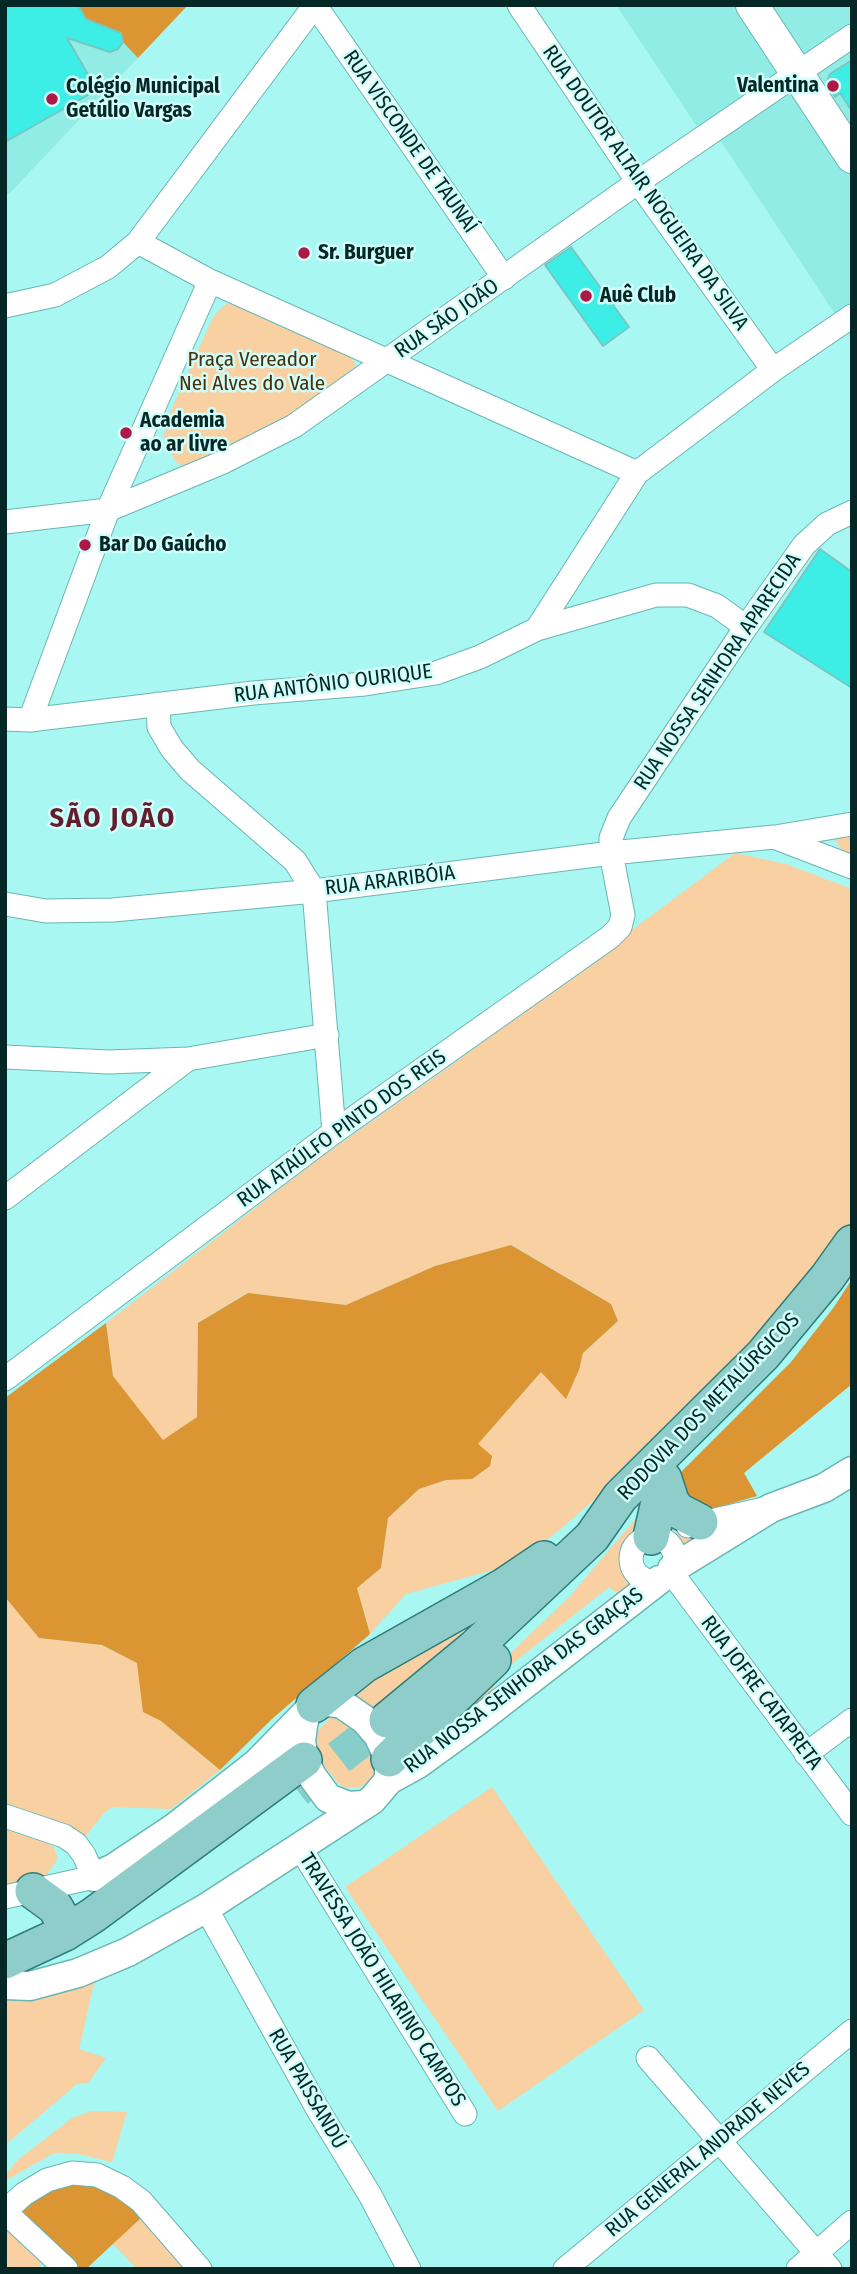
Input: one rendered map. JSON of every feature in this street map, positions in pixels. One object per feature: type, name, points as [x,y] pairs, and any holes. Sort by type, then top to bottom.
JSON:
[{"type":"main road","points":[[752,5],[852,157]]},
{"type":"main road","name":"RODOVIA DOS METALÚRGICOS","points":[[387,1720],[474,1648],[592,1537],[640,1520],[763,1355],[827,1278],[852,1243]]},
{"type":"main road","name":"RODOVIA DOS METALÚRGICOS","points":[[664,1479],[780,1361],[815,1321],[852,1269]]},
{"type":"main road","points":[[389,1770],[576,1578],[640,1520],[664,1479]]},
{"type":"main road","points":[[664,1479],[677,1510],[700,1522]]},
{"type":"main road","points":[[310,1709],[364,1665],[523,1575],[640,1520]]},
{"type":"main road","points":[[5,1961],[65,1933],[92,1916],[301,1768]]},
{"type":"main road","points":[[5,1978],[62,1961],[166,1892],[301,1768]]},
{"type":"main road","points":[[19,1894],[55,1907],[62,1919],[65,1933]]},
{"type":"street","points":[[5,306],[55,295],[108,267],[138,242],[315,5]]},
{"type":"street","name":"RUA VISCONDE DE TAUNAÍ","points":[[315,5],[504,278]]},
{"type":"street","name":"RUA DOUTOR ALTAIR NOGUEIRA DA SILVA","points":[[519,5],[638,182],[773,370]]},
{"type":"street","name":"RUA SÃO JOÃO","points":[[5,522],[108,510],[221,463],[293,426],[638,182],[852,36]]},
{"type":"street","points":[[138,242],[210,281],[637,472]]},
{"type":"street","points":[[30,720],[108,510],[210,281]]},
{"type":"street","points":[[537,629],[637,472],[773,370],[852,316]]},
{"type":"street","name":"RUA NOSSA SENHORA APARECIDA","points":[[611,853],[611,838],[619,818],[746,627],[814,534],[838,517],[852,512]]},
{"type":"street","name":"RUA ANTÔNIO OURIQUE","points":[[5,719],[30,720],[253,693],[365,684],[436,673],[480,657],[537,629],[656,595],[688,595],[717,606],[746,627]]},
{"type":"street","points":[[158,704],[159,727],[172,749],[190,770],[295,861],[314,891],[334,1132]]},
{"type":"street","name":"RUA ARARIBÓIA","points":[[5,904],[46,911],[113,910],[314,891],[611,853],[774,837],[852,824]]},
{"type":"street","name":"RUA ARARIBÓIA","points":[[774,837],[852,867]]},
{"type":"street","name":"RUA ATAÚLFO PINTO DOS REIS","points":[[5,1380],[334,1132],[611,937],[620,927],[623,915],[611,853]]},
{"type":"street","points":[[5,1057],[109,1062],[188,1059],[327,1035]]},
{"type":"street","points":[[5,1198],[188,1059]]},
{"type":"street","name":"RUA NOSSA SENHORA DAS GRAÇAS","points":[[640,1520],[666,1532],[700,1522],[771,1508],[824,1488],[852,1471]]},
{"type":"street","name":"RUA NOSSA SENHORA DAS GRAÇAS","points":[[389,1770],[418,1764],[667,1574],[771,1508]]},
{"type":"street","points":[[640,1520],[673,1550],[675,1557],[667,1574],[644,1580],[633,1570],[631,1563],[640,1520]]},
{"type":"street","name":"RUA JOFRE CATAPRETA","points":[[667,1574],[852,1814]]},
{"type":"street","points":[[5,1985],[30,1986],[78,1973],[128,1952],[205,1908],[363,1805],[380,1793],[389,1770],[378,1735],[365,1720],[342,1704],[329,1702],[310,1709],[256,1764],[145,1849],[94,1877],[19,1894]]},
{"type":"street","points":[[301,1768],[301,1741],[310,1709]]},
{"type":"street","points":[[806,1754],[852,1720]]},
{"type":"street","points":[[256,1764],[301,1768],[312,1776],[328,1798],[348,1806],[363,1805]]},
{"type":"street","points":[[5,1816],[64,1836],[76,1844],[94,1877]]},
{"type":"street","name":"TRAVESSA JOÃO HILARINO CAMPOS","points":[[299,1846],[466,2114]]},
{"type":"street","name":"RUA PAISSANDÚ","points":[[205,1908],[317,2108],[370,2195],[409,2269]]},
{"type":"street","name":"RUA GENERAL ANDRADE NEVES","points":[[565,2269],[852,2031]]},
{"type":"street","points":[[648,2058],[823,2261]]},
{"type":"street","points":[[66,2269],[5,2211],[24,2194],[47,2180],[72,2173],[97,2175],[122,2187],[141,2202],[200,2269]]},
{"type":"street","points":[[798,2269],[823,2261],[852,2222]]},
{"type":"shaded area","name":"Colégio Municipal Getúlio Vargas","points":[[5,5],[188,5],[9,194],[5,194]]},
{"type":"shaded area","points":[[78,5],[188,5],[138,58],[123,42],[121,33],[86,19]]},
{"type":"shaded area","points":[[616,5],[852,5],[852,340],[722,143],[697,127]]},
{"type":"shaded area","points":[[511,1245],[611,1304],[618,1321],[583,1353],[579,1370],[566,1399],[541,1372],[478,1444],[492,1456],[490,1466],[472,1479],[446,1480],[419,1489],[388,1518],[381,1568],[357,1588],[370,1634],[272,1719],[220,1770],[161,1721],[143,1712],[137,1663],[102,1645],[39,1638],[5,1597],[5,1398],[106,1323],[113,1376],[163,1440],[197,1417],[198,1323],[248,1293],[346,1305],[435,1266]]},
{"type":"shaded area","points":[[852,1279],[852,1384],[744,1473],[757,1496],[712,1509],[690,1510],[677,1476],[791,1362]]},
{"type":"shaded area","points":[[79,2182],[105,2189],[141,2218],[86,2269],[78,2269],[31,2223],[22,2210],[46,2190]]},
{"type":"green space","name":"Praça Vereador Nei Alves do Vale","points":[[240,303],[345,351],[355,363],[357,373],[272,429],[186,467],[177,463],[168,450],[164,437],[166,422],[212,319],[227,304]]},
{"type":"green space","points":[[852,831],[852,860],[832,836]]},
{"type":"green space","points":[[735,853],[786,864],[852,889],[852,1221],[785,1313],[614,1482],[563,1527],[533,1551],[501,1568],[406,1594],[370,1634],[357,1588],[381,1568],[388,1518],[419,1489],[446,1480],[472,1479],[478,1444],[541,1372],[566,1398],[579,1370],[583,1353],[618,1321],[611,1304],[512,1245],[435,1266],[346,1305],[247,1293],[198,1323],[197,1417],[163,1441],[113,1376],[106,1323],[320,1158],[457,1061]]},
{"type":"green space","points":[[649,1503],[648,1527],[633,1540],[626,1554],[625,1566],[637,1581],[625,1599],[609,1587],[498,1675],[494,1686],[496,1695],[435,1740],[465,1697],[570,1596]]},
{"type":"green space","points":[[754,1514],[679,1550],[667,1536]]},
{"type":"green space","points":[[5,1597],[39,1638],[102,1645],[138,1663],[143,1712],[161,1721],[220,1770],[171,1809],[112,1807],[84,1838],[51,1819],[5,1803]]},
{"type":"green space","points":[[466,1629],[376,1708],[394,1746],[345,1698],[419,1650]]},
{"type":"green space","points":[[330,1718],[347,1718],[370,1745],[377,1769],[368,1782],[360,1787],[345,1788],[338,1783],[314,1753],[314,1734]]},
{"type":"green space","points":[[492,1787],[644,2010],[498,2111],[345,1887]]},
{"type":"green space","points":[[5,1823],[54,1847],[56,1862],[46,1875],[40,1879],[5,1887]]},
{"type":"green space","points":[[94,1983],[79,2049],[106,2058],[88,2083],[77,2084],[5,2145],[5,1999]]},
{"type":"green space","points":[[91,2111],[127,2112],[112,2162],[78,2154],[54,2153],[5,2181],[5,2175],[19,2159],[72,2118]]},
{"type":"green space","points":[[141,2218],[184,2269],[137,2269],[113,2244]]},
{"type":"green space","points":[[5,2221],[43,2255],[39,2269],[5,2269]]},
{"type":"building","points":[[5,5],[78,5],[86,19],[121,33],[123,42],[118,49],[110,52],[67,38],[97,90],[5,142]]},
{"type":"building","points":[[852,60],[852,111],[840,93],[835,97],[827,82],[830,74]]},
{"type":"building","name":"Auê Club","points":[[571,247],[629,327],[603,346],[545,265]]},
{"type":"building","points":[[820,549],[852,572],[852,688],[764,632]]},
{"type":"tunnel","points":[[297,1790],[387,1720]]},
{"type":"place","name":"Valentina","points":[[833,86]]},
{"type":"place","name":"Colégio Municipal Getúlio Vargas","points":[[52,99]]},
{"type":"place","name":"Sr. Burguer","points":[[304,253]]},
{"type":"place","name":"Auê Club","points":[[586,296]]},
{"type":"place","name":"Academia ao ar livre","points":[[126,433]]},
{"type":"place","name":"Bar Do Gaúcho","points":[[85,545]]},
{"type":"district","name":"SÃO JOÃO","points":[[113,819]]}]
